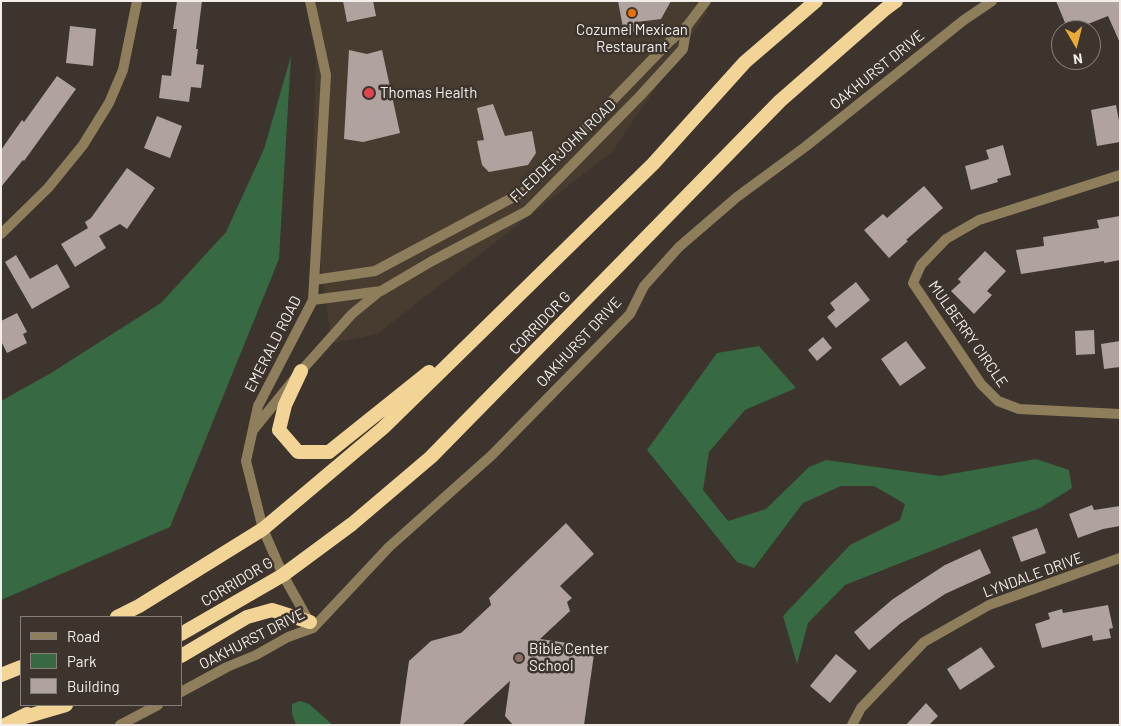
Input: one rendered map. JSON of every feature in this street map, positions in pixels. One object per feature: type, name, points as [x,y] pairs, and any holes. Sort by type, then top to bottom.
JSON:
[{"type":"highway","name":"CORRIDOR G","points":[[119,616],[263,529],[383,428],[653,164],[745,62],[816,1]]},
{"type":"highway","name":"CORRIDOR G","points":[[182,633],[283,575],[352,524],[432,457],[780,101],[896,1]]},
{"type":"highway","points":[[301,371],[285,404],[278,430],[298,452],[329,452],[499,314]]},
{"type":"highway","points":[[182,655],[246,617],[272,610],[311,625]]},
{"type":"highway","points":[[1,675],[20,666]]},
{"type":"highway","points":[[5,725],[43,706]]},
{"type":"highway","points":[[18,718],[62,706]]},
{"type":"street","points":[[1,234],[48,188],[82,145],[109,103],[124,70],[137,1]]},
{"type":"street","name":"EMERALD ROAD","points":[[310,1],[326,75],[313,300],[258,406],[246,461],[263,529],[283,575],[311,625]]},
{"type":"street","name":"FLEDDERJOHN ROAD","points":[[313,300],[381,291],[432,261],[527,212],[683,49],[687,26],[706,1]]},
{"type":"street","name":"OAKHURST DRIVE","points":[[182,691],[311,625],[389,546],[492,455],[630,314],[644,286],[679,247],[737,197],[805,147],[964,20],[992,1]]},
{"type":"street","points":[[314,280],[375,270],[525,191],[669,42],[687,26]]},
{"type":"street","name":"MULBERRY CIRCLE","points":[[1120,175],[979,220],[946,239],[921,265],[913,283],[982,384],[998,401],[1019,408],[1120,414]]},
{"type":"street","points":[[252,431],[301,371],[352,314],[381,291]]},
{"type":"street","name":"LYNDALE DRIVE","points":[[852,725],[861,708],[924,642],[989,605],[1120,558]]},
{"type":"street","points":[[120,725],[156,706]]},
{"type":"shaded area","points":[[317,1],[708,1],[707,13],[612,152],[377,334],[332,343],[312,206]]},
{"type":"green space","points":[[291,56],[279,259],[170,527],[1,600],[1,401],[51,373],[161,303],[226,232],[264,149]]},
{"type":"green space","points":[[759,346],[796,388],[745,410],[709,452],[703,490],[728,521],[766,509],[809,467],[826,460],[940,476],[1036,459],[1069,470],[1072,488],[1040,508],[845,585],[808,623],[797,664],[783,616],[850,545],[900,520],[905,504],[874,486],[841,486],[803,503],[754,568],[737,562],[647,450],[717,353]]},
{"type":"green space","points":[[300,701],[309,704],[333,725],[296,725],[292,714],[292,704]]},
{"type":"building","points":[[177,1],[202,1],[196,64],[204,65],[201,88],[191,87],[189,102],[159,98],[162,75],[171,76],[177,29],[173,29]]},
{"type":"building","points":[[343,1],[373,1],[376,16],[347,22]]},
{"type":"building","points":[[618,1],[671,1],[661,19],[637,22],[638,31],[624,33]]},
{"type":"building","points":[[1056,1],[1120,1],[1120,43],[1108,16],[1098,20],[1064,20]]},
{"type":"building","points":[[70,26],[96,29],[93,66],[66,63]]},
{"type":"building","name":"Thomas Health","points":[[349,50],[367,54],[382,50],[400,133],[363,142],[344,139]]},
{"type":"building","points":[[57,76],[76,89],[24,161],[1,187],[1,150]]},
{"type":"building","points":[[493,104],[505,136],[532,131],[536,153],[528,165],[489,172],[482,165],[477,141],[484,140],[477,108]]},
{"type":"building","points":[[1116,105],[1120,126],[1120,142],[1097,146],[1091,110]]},
{"type":"building","points":[[157,116],[182,126],[170,158],[144,148]]},
{"type":"building","points":[[1003,145],[1011,175],[997,179],[998,182],[971,190],[965,166],[989,159],[986,150]]},
{"type":"building","points":[[127,168],[155,188],[127,229],[120,224],[99,236],[106,248],[75,267],[61,244],[88,228],[85,222],[91,218]]},
{"type":"building","points":[[924,186],[943,208],[906,240],[908,241],[889,258],[864,230],[883,214],[887,218]]},
{"type":"building","points":[[1120,216],[1120,260],[1021,274],[1016,250],[1044,246],[1043,237],[1099,228],[1097,220]]},
{"type":"building","points":[[985,251],[1006,271],[987,291],[992,295],[974,314],[951,291],[961,282],[958,279]]},
{"type":"building","points":[[16,255],[30,279],[57,264],[70,287],[32,309],[5,262]]},
{"type":"building","points":[[856,282],[870,300],[836,328],[827,317],[835,310],[830,303]]},
{"type":"building","points":[[17,313],[27,332],[23,334],[27,343],[7,353],[1,341],[1,321]]},
{"type":"building","points":[[1094,330],[1095,354],[1076,355],[1075,331]]},
{"type":"building","points":[[823,337],[832,348],[817,361],[808,350]]},
{"type":"building","points":[[906,341],[926,368],[900,386],[881,359]]},
{"type":"building","points":[[1120,341],[1120,367],[1104,369],[1101,344]]},
{"type":"building","points":[[1092,505],[1094,510],[1120,506],[1120,526],[1103,529],[1078,538],[1069,514]]},
{"type":"building","points":[[566,523],[594,554],[560,586],[572,598],[567,602],[570,611],[540,639],[595,647],[584,725],[513,725],[505,716],[510,681],[462,725],[400,725],[409,661],[431,641],[461,633],[491,605],[489,598]]},
{"type":"building","points":[[1037,528],[1046,553],[1021,562],[1012,537]]},
{"type":"building","points":[[980,549],[991,573],[945,594],[901,623],[869,650],[854,632],[893,599],[945,565]]},
{"type":"building","points":[[1108,605],[1113,628],[1109,629],[1111,638],[1093,641],[1092,635],[1042,648],[1035,624],[1050,619],[1048,613],[1062,609],[1063,613]]},
{"type":"building","points":[[981,647],[995,667],[960,690],[947,669]]},
{"type":"building","points":[[836,654],[857,671],[830,703],[810,686]]},
{"type":"building","points":[[926,703],[938,716],[929,725],[906,725]]},
{"type":"place","name":"Cozumel Mexican Restaurant","points":[[632,13]]},
{"type":"place","name":"Thomas Health","points":[[369,93]]},
{"type":"place","name":"Bible Center School","points":[[519,658]]}]
